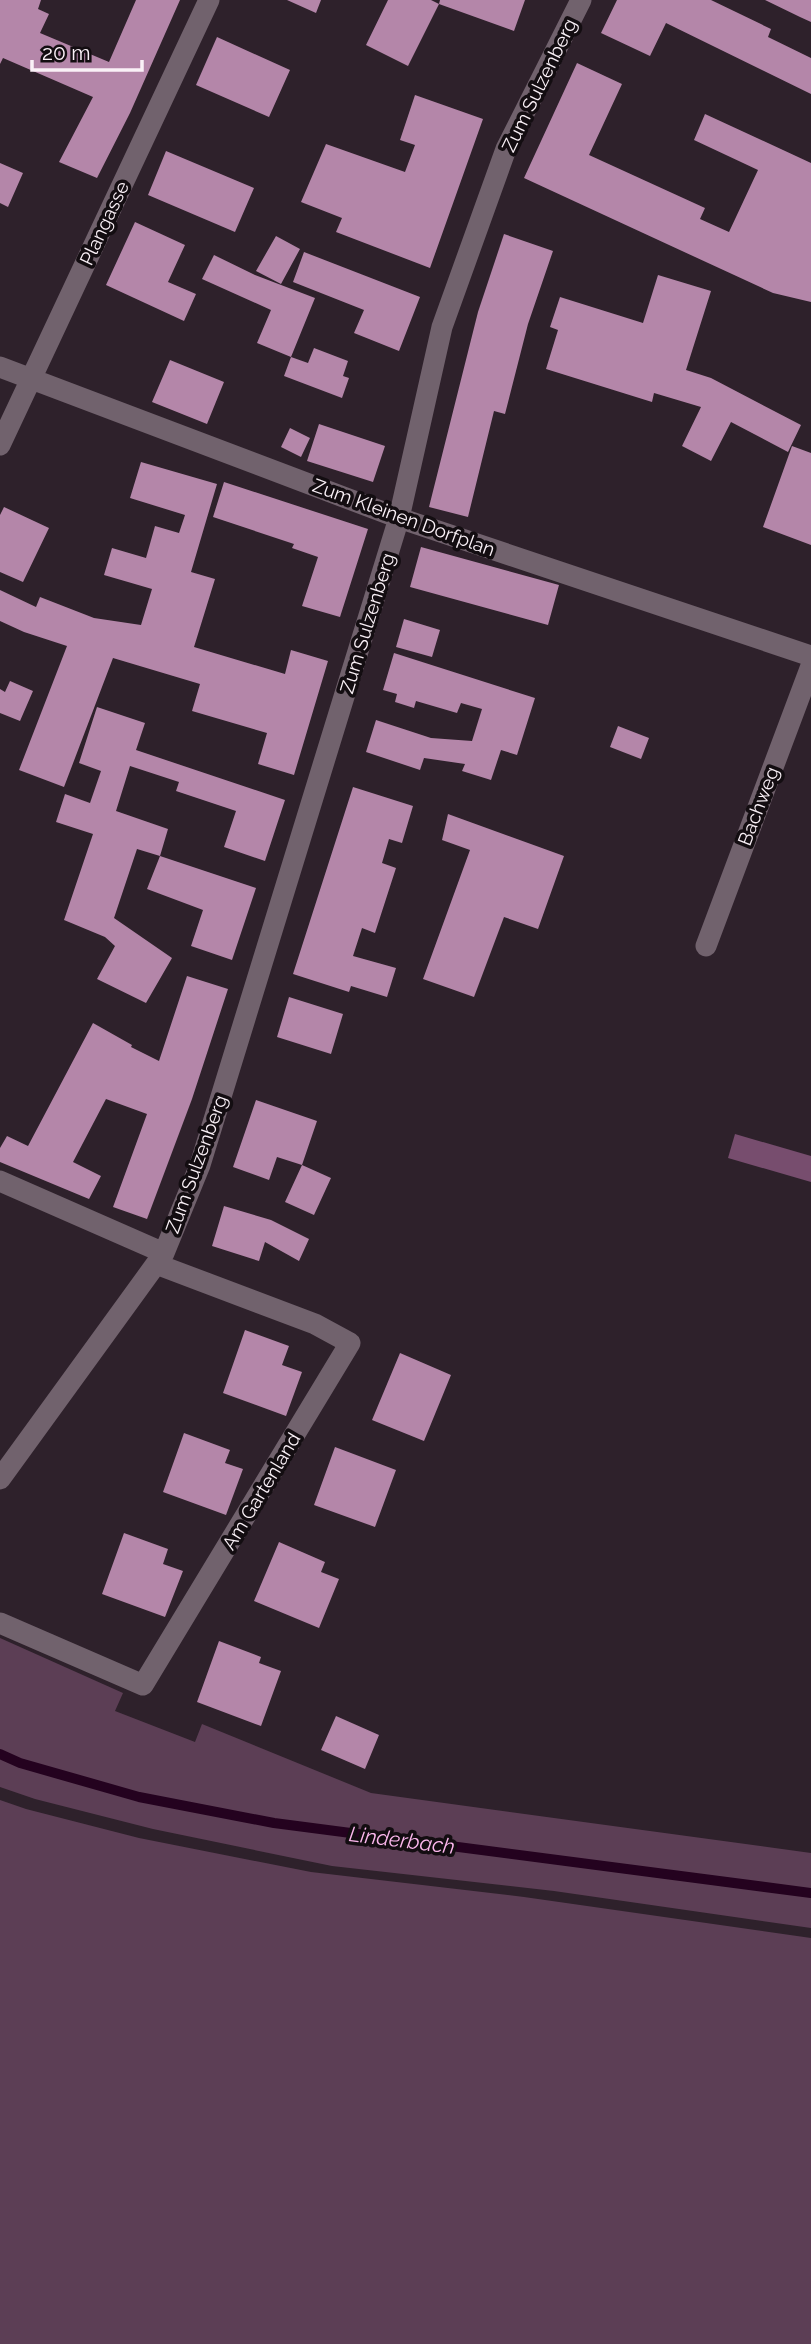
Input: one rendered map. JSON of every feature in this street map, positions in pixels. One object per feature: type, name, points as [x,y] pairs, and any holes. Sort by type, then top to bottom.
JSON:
[{"type":"street","name":"Plangasse","points":[[0,445],[209,0]]},
{"type":"street","name":"Zum Sulzenberg","points":[[0,1479],[160,1259],[200,1165],[399,518],[442,327],[506,149],[581,0]]},
{"type":"street","name":"Zum Kleinen Dorfplan","points":[[0,368],[399,518],[811,656]]},
{"type":"street","name":"Bachweg","points":[[705,946],[811,666]]},
{"type":"street","name":"Zum Sulzenberg","points":[[0,1181],[160,1259]]},
{"type":"street","name":"Am Gartenland","points":[[0,1623],[143,1685],[350,1343],[315,1324],[160,1259]]},
{"type":"shaded area","points":[[735,1134],[811,1156],[811,1182],[728,1158]]},
{"type":"shaded area","points":[[0,1638],[123,1693],[115,1711],[195,1742],[202,1724],[371,1793],[811,1853],[811,1928],[554,1891],[332,1866],[153,1829],[35,1799],[0,1787]]},
{"type":"shaded area","points":[[0,1800],[139,1838],[311,1872],[524,1897],[811,1938],[811,2344],[0,2344]]},
{"type":"building","points":[[0,0],[41,0],[38,9],[49,14],[40,33],[109,62],[136,0],[180,0],[130,113],[97,178],[59,162],[93,97],[3,58],[0,64]]},
{"type":"building","points":[[287,0],[321,0],[316,13]]},
{"type":"building","points":[[388,0],[431,0],[439,4],[408,66],[366,45]]},
{"type":"building","points":[[440,0],[525,0],[514,31],[439,4]]},
{"type":"building","points":[[617,0],[711,0],[771,29],[768,37],[811,58],[811,94],[666,23],[650,56],[601,33]]},
{"type":"building","points":[[765,0],[811,0],[811,22],[800,17]]},
{"type":"building","points":[[217,37],[290,70],[269,117],[196,85]]},
{"type":"building","points":[[577,63],[622,84],[589,155],[705,208],[700,219],[729,232],[758,170],[694,140],[705,114],[811,163],[811,302],[773,293],[524,178]]},
{"type":"building","points":[[415,95],[483,119],[430,268],[336,232],[342,218],[301,202],[326,144],[405,172],[415,145],[400,140]]},
{"type":"building","points":[[166,151],[254,188],[235,232],[148,195]]},
{"type":"building","points":[[0,163],[23,173],[8,207],[0,203]]},
{"type":"building","points":[[135,222],[185,245],[168,282],[196,294],[184,321],[106,285]]},
{"type":"building","points":[[504,234],[553,251],[528,324],[505,414],[494,411],[468,517],[429,507],[478,312]]},
{"type":"building","points":[[276,236],[300,249],[281,284],[256,271]]},
{"type":"building","points":[[304,252],[420,297],[399,351],[354,333],[364,310],[293,282]]},
{"type":"building","points":[[214,255],[255,275],[315,298],[291,357],[257,343],[271,310],[202,279]]},
{"type":"building","points":[[658,275],[711,291],[686,370],[711,378],[801,425],[788,452],[731,422],[711,461],[682,446],[701,407],[654,393],[652,402],[546,369],[558,330],[550,327],[560,297],[643,323]]},
{"type":"building","points":[[314,348],[348,361],[343,376],[349,378],[342,398],[284,376],[291,357],[308,363]]},
{"type":"building","points":[[170,360],[224,382],[207,424],[152,402]]},
{"type":"building","points":[[319,424],[385,446],[373,482],[307,461]]},
{"type":"building","points":[[290,428],[310,438],[301,457],[281,447]]},
{"type":"building","points":[[792,446],[811,453],[811,545],[763,527]]},
{"type":"building","points":[[141,462],[217,484],[191,572],[215,579],[194,647],[285,674],[291,650],[328,661],[294,775],[258,764],[267,733],[192,711],[200,684],[113,658],[64,787],[19,770],[67,646],[0,621],[0,590],[36,607],[40,597],[94,618],[141,625],[152,589],[104,575],[112,548],[146,558],[155,526],[179,533],[185,515],[130,498]]},
{"type":"building","points":[[224,482],[368,529],[340,617],[302,606],[318,557],[292,548],[294,544],[213,517]]},
{"type":"building","points":[[4,507],[49,528],[23,582],[0,572],[0,515]]},
{"type":"building","points":[[421,547],[559,585],[548,625],[410,587]]},
{"type":"building","points":[[404,619],[440,630],[432,657],[396,647]]},
{"type":"building","points":[[394,653],[535,698],[517,755],[501,750],[491,780],[462,771],[465,764],[424,758],[420,770],[366,752],[376,720],[431,738],[472,741],[482,709],[461,703],[457,713],[416,701],[414,708],[395,702],[397,694],[383,690]]},
{"type":"building","points":[[10,681],[33,691],[20,721],[0,713],[0,689],[5,692]]},
{"type":"building","points":[[97,707],[145,723],[136,750],[285,800],[265,861],[224,847],[236,811],[176,791],[179,782],[130,766],[116,811],[168,829],[160,856],[137,849],[114,918],[172,958],[146,1003],[97,979],[115,946],[105,937],[64,920],[93,834],[56,822],[65,794],[90,803],[101,771],[79,763]]},
{"type":"building","points":[[618,726],[649,738],[641,759],[610,747]]},
{"type":"building","points":[[353,787],[413,806],[402,843],[389,839],[382,863],[396,868],[375,933],[362,928],[353,956],[396,968],[387,997],[351,986],[349,992],[293,974]]},
{"type":"building","points":[[448,814],[564,856],[538,929],[504,917],[474,997],[423,979],[470,850],[442,840]]},
{"type":"building","points":[[160,856],[256,888],[232,960],[191,946],[203,910],[147,889]]},
{"type":"building","points":[[187,976],[228,989],[192,1099],[147,1219],[113,1207],[147,1114],[106,1099],[73,1162],[101,1176],[89,1199],[0,1162],[0,1148],[7,1136],[28,1146],[93,1023],[159,1061]]},
{"type":"building","points":[[289,997],[343,1014],[331,1054],[277,1037]]},
{"type":"building","points":[[256,1100],[317,1121],[302,1165],[277,1157],[269,1180],[233,1167]]},
{"type":"building","points":[[302,1165],[331,1178],[314,1215],[285,1202]]},
{"type":"building","points":[[224,1206],[271,1220],[309,1239],[299,1261],[265,1242],[259,1261],[212,1246]]},
{"type":"building","points":[[245,1330],[289,1346],[282,1365],[302,1372],[286,1416],[223,1393]]},
{"type":"building","points":[[400,1353],[451,1375],[424,1441],[372,1420]]},
{"type":"building","points":[[184,1433],[230,1450],[225,1463],[243,1469],[226,1515],[163,1492]]},
{"type":"building","points":[[335,1447],[396,1470],[375,1527],[314,1505]]},
{"type":"building","points":[[124,1533],[168,1549],[163,1564],[183,1571],[165,1617],[102,1594]]},
{"type":"building","points":[[279,1542],[325,1562],[321,1572],[339,1579],[319,1628],[254,1601]]},
{"type":"building","points":[[219,1641],[261,1657],[259,1663],[281,1671],[261,1726],[197,1702]]},
{"type":"building","points":[[336,1716],[379,1735],[365,1769],[321,1750]]},
{"type":"waterway","name":"Linderbach","points":[[0,1754],[20,1763],[139,1797],[274,1823],[811,1893]]}]
